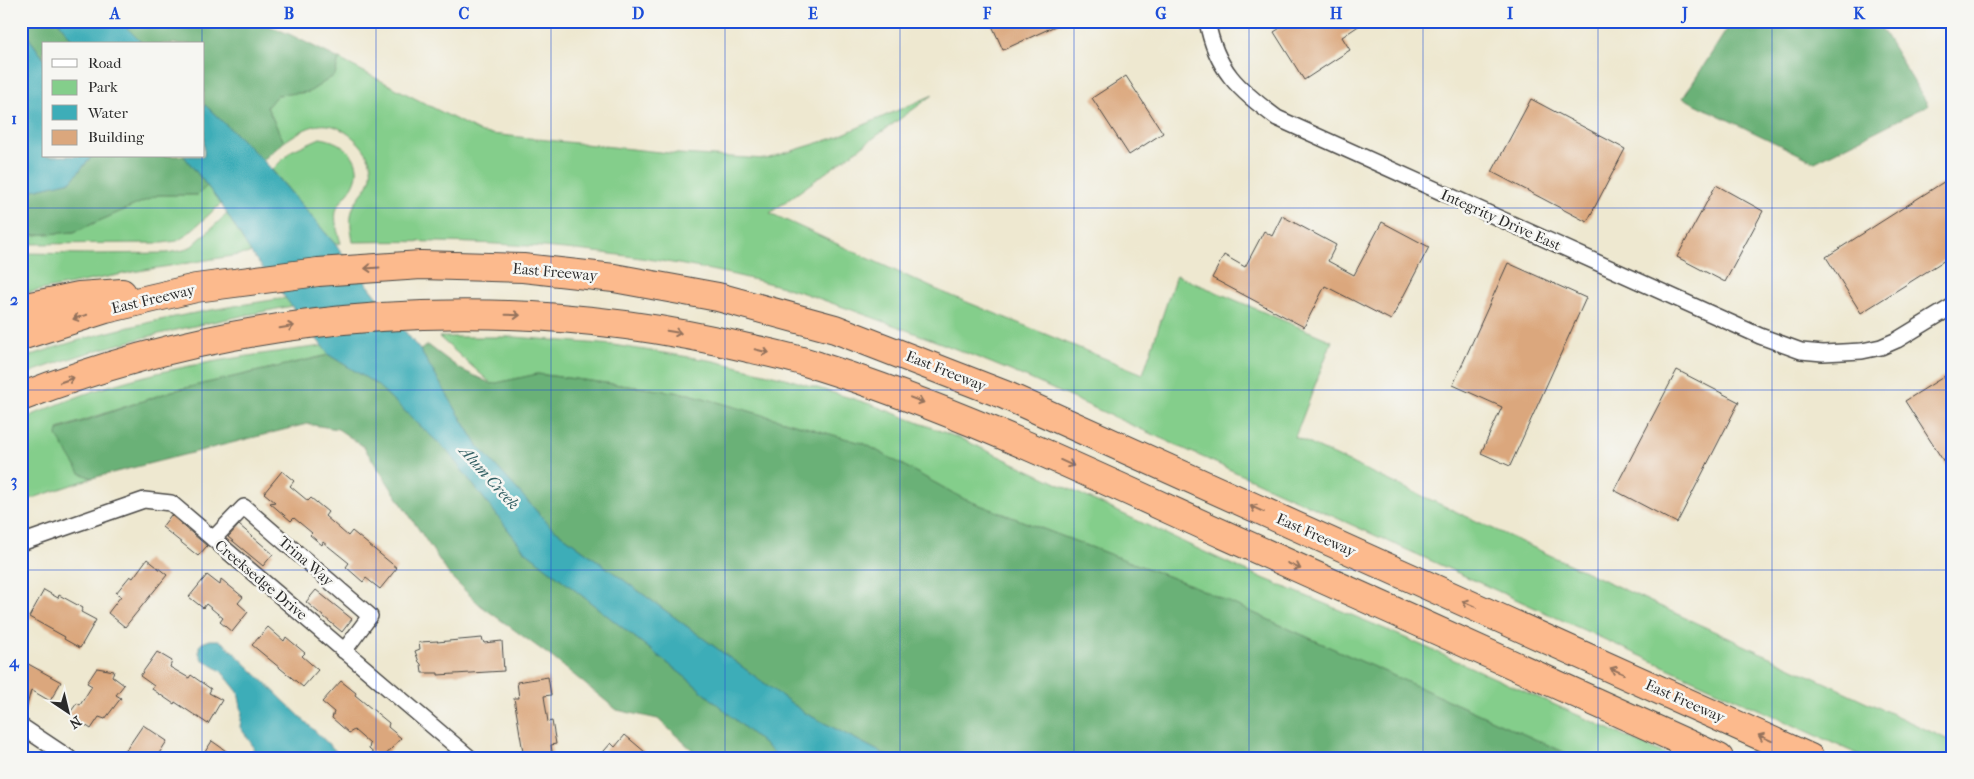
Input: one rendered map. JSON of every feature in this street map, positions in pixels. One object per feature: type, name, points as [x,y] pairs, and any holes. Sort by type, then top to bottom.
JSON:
[{"type":"highway","name":"East Freeway","points":[[21,336],[106,309],[196,288],[318,272],[421,265],[523,268],[614,278],[718,297],[835,328],[1005,395],[1810,758]]},
{"type":"highway","points":[[21,308],[79,296],[196,288]]},
{"type":"highway","points":[[21,397],[100,369],[175,349],[239,335],[295,326],[352,320],[464,313],[538,316],[613,323],[706,338],[794,358],[899,393],[1054,458],[1719,758]]},
{"type":"street","name":"Integrity Drive East","points":[[1207,21],[1211,41],[1226,72],[1244,92],[1277,118],[1760,336],[1801,351],[1823,353],[1862,351],[1889,343],[1953,306]]},
{"type":"street","name":"Creeksedge Drive","points":[[21,543],[144,500],[171,503],[470,758]]},
{"type":"street","name":"Trina Way","points":[[213,539],[244,507],[370,616],[344,650]]},
{"type":"street","points":[[21,726],[70,758]]},
{"type":"green space","points":[[21,21],[58,21],[74,42],[42,42],[42,56],[21,27]]},
{"type":"green space","points":[[120,21],[257,21],[289,34],[339,59],[335,75],[309,92],[277,95],[267,107],[284,142],[263,160],[205,105],[205,42],[141,42]]},
{"type":"green space","points":[[1726,21],[1877,21],[1928,105],[1815,162],[1683,98],[1729,26]]},
{"type":"green space","points":[[339,59],[482,133],[678,154],[766,159],[834,138],[933,95],[770,213],[935,289],[1143,374],[1176,275],[1332,341],[1295,437],[1953,742],[1953,758],[1866,758],[1028,378],[918,334],[803,293],[734,275],[681,264],[627,256],[518,245],[353,242],[351,216],[353,208],[371,177],[370,161],[366,153],[344,131],[328,125],[313,126],[284,142],[267,107],[277,95],[309,92],[335,75]]},
{"type":"green space","points":[[320,138],[337,143],[345,148],[351,154],[357,168],[357,177],[353,186],[336,212],[336,226],[341,243],[335,244],[272,170],[291,151]]},
{"type":"green space","points":[[90,158],[186,158],[207,186],[198,195],[158,195],[74,232],[21,236],[21,193],[71,181]]},
{"type":"green space","points":[[207,186],[221,204],[177,241],[162,243],[21,244],[21,236],[74,232],[158,195],[198,195]]},
{"type":"green space","points":[[227,214],[251,253],[138,271],[21,294],[21,253],[167,253],[184,250],[192,246]]},
{"type":"green space","points":[[286,298],[292,306],[155,335],[87,353],[21,376],[21,359],[86,338],[185,315]]},
{"type":"green space","points":[[439,337],[515,337],[613,345],[714,361],[785,378],[870,404],[964,440],[1239,568],[1385,629],[1674,758],[1577,758],[1191,585],[964,499],[865,444],[689,394],[538,374],[492,384]]},
{"type":"green space","points":[[428,345],[460,369],[492,384],[537,374],[689,394],[865,444],[964,499],[1191,585],[1577,758],[892,758],[805,713],[550,526],[478,446],[420,350]]},
{"type":"green space","points":[[323,346],[329,355],[172,391],[58,429],[80,473],[92,478],[21,502],[21,420],[85,394],[143,377],[232,358]]},
{"type":"green space","points":[[329,355],[376,384],[447,451],[524,550],[689,680],[780,758],[701,758],[658,719],[617,710],[553,658],[480,605],[450,576],[363,446],[338,429],[307,424],[92,478],[80,473],[57,436],[58,430],[172,391]]},
{"type":"water","points":[[58,21],[120,21],[141,42],[74,42]]},
{"type":"water","points":[[21,27],[42,56],[42,158],[90,158],[71,181],[21,193]]},
{"type":"water","name":"Alum Creek","points":[[205,105],[263,160],[335,244],[420,350],[478,446],[550,526],[805,713],[892,758],[780,758],[689,680],[524,550],[447,451],[376,384],[329,355],[251,253],[221,204],[186,158],[205,158]]},
{"type":"water","points":[[210,640],[219,640],[226,645],[343,758],[254,758],[253,746],[240,727],[242,712],[238,692],[221,671],[202,659],[199,653],[199,646]]},
{"type":"building","points":[[990,21],[1066,21],[1003,50]]},
{"type":"building","points":[[1291,21],[1366,21],[1342,37],[1350,50],[1304,80],[1274,32]]},
{"type":"building","points":[[1126,76],[1163,133],[1129,155],[1092,98]]},
{"type":"building","points":[[1531,99],[1625,149],[1587,222],[1492,172]]},
{"type":"building","points":[[1953,176],[1953,255],[1861,313],[1826,257]]},
{"type":"building","points":[[1716,185],[1763,211],[1725,282],[1677,257]]},
{"type":"building","points":[[1282,216],[1336,245],[1328,261],[1354,275],[1382,222],[1429,247],[1391,320],[1325,286],[1304,327],[1212,278],[1224,255],[1245,267],[1264,231],[1272,236]]},
{"type":"building","points":[[1508,263],[1586,298],[1510,466],[1481,453],[1502,407],[1453,385]]},
{"type":"building","points":[[1677,370],[1739,402],[1677,523],[1614,490]]},
{"type":"building","points":[[1953,371],[1953,476],[1905,401]]},
{"type":"building","points":[[282,471],[294,481],[290,486],[308,501],[311,498],[328,512],[325,516],[348,536],[352,531],[397,568],[380,589],[366,578],[363,582],[346,567],[349,563],[323,542],[322,545],[310,535],[312,533],[294,518],[291,521],[270,503],[275,502],[264,493]]},
{"type":"building","points":[[171,515],[207,546],[198,556],[162,527]]},
{"type":"building","points":[[239,525],[273,554],[263,566],[228,537]]},
{"type":"building","points":[[147,559],[167,575],[125,627],[108,613],[121,596],[116,593],[130,576],[133,578]]},
{"type":"building","points":[[207,575],[220,585],[221,579],[243,597],[238,603],[248,612],[232,632],[220,622],[223,618],[206,604],[203,608],[189,597]]},
{"type":"building","points":[[44,590],[58,598],[59,595],[83,608],[81,612],[96,620],[80,648],[64,639],[65,637],[29,617]]},
{"type":"building","points":[[316,590],[352,619],[342,632],[306,602]]},
{"type":"building","points":[[268,627],[284,641],[286,637],[305,653],[302,656],[318,670],[303,687],[252,645]]},
{"type":"building","points":[[482,638],[484,643],[502,641],[504,671],[438,675],[438,673],[422,673],[421,664],[415,651],[420,649],[419,642]]},
{"type":"building","points":[[157,652],[172,661],[170,667],[189,678],[191,675],[211,689],[209,693],[222,700],[208,724],[152,689],[154,686],[140,676]]},
{"type":"building","points":[[21,660],[61,682],[50,701],[31,690],[25,713],[21,712]]},
{"type":"building","points":[[97,668],[114,671],[112,676],[124,685],[116,695],[121,698],[105,719],[99,717],[91,729],[69,714],[77,703],[80,705],[92,686],[87,683]]},
{"type":"building","points":[[548,677],[551,695],[544,696],[548,722],[552,721],[556,744],[551,745],[553,758],[524,758],[514,698],[519,698],[517,682]]},
{"type":"building","points":[[341,681],[389,723],[388,727],[401,738],[383,758],[379,758],[369,749],[370,744],[354,730],[349,733],[332,718],[334,712],[322,702]]},
{"type":"building","points":[[143,725],[167,741],[156,758],[131,758],[124,753]]},
{"type":"building","points":[[625,735],[652,758],[598,758],[611,743],[615,747]]},
{"type":"building","points":[[212,741],[236,758],[201,758]]}]
